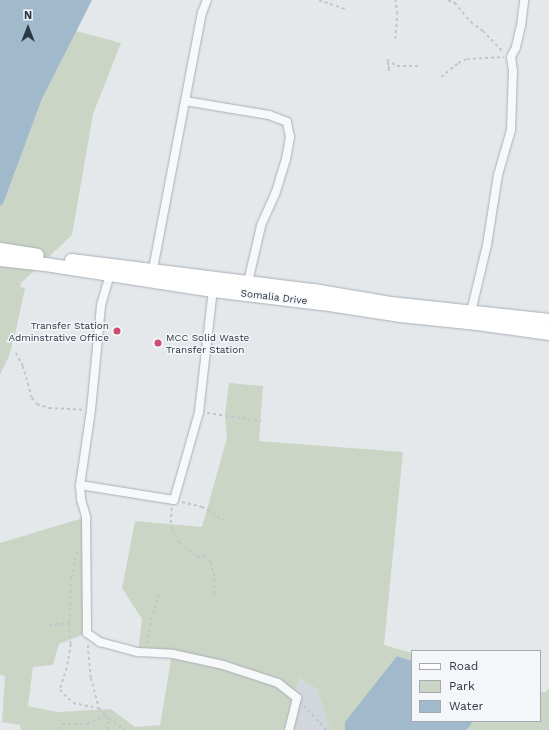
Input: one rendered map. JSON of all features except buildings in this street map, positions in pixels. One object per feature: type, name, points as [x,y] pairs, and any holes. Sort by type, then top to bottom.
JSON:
[{"type":"main road","name":"Somalia Drive","points":[[0,248],[65,259],[152,269],[390,303],[549,320]]},
{"type":"main road","name":"Somalia Drive","points":[[0,259],[213,290],[549,333]]},
{"type":"street","points":[[152,269],[202,13],[207,0]]},
{"type":"street","points":[[471,312],[487,245],[498,175],[511,130],[513,71],[511,57],[516,47],[521,26],[524,0]]},
{"type":"street","points":[[185,101],[269,115],[287,122],[290,137],[286,159],[275,194],[261,226],[248,282]]},
{"type":"street","points":[[110,274],[101,306],[91,410],[80,485],[81,499],[86,517],[87,633],[100,642],[142,652],[172,654],[223,665],[278,683],[297,698],[289,730]]},
{"type":"street","points":[[80,485],[174,500],[199,412],[213,290]]},
{"type":"path","points":[[319,0],[346,9]]},
{"type":"path","points":[[395,0],[397,14],[395,39]]},
{"type":"path","points":[[442,77],[458,63],[467,59],[506,57],[455,3],[448,0]]},
{"type":"path","points":[[389,66],[387,60],[397,66],[419,66]]},
{"type":"path","points":[[16,353],[23,366],[32,398],[37,404],[49,408],[91,410]]},
{"type":"path","points":[[199,412],[261,421]]},
{"type":"path","points":[[214,596],[215,579],[211,562],[204,556],[197,557],[189,552],[180,543],[172,530],[171,520],[174,500],[202,507],[227,522]]},
{"type":"path","points":[[78,548],[71,578],[69,623],[71,644],[60,690],[73,704],[99,708]]},
{"type":"path","points":[[142,652],[159,594]]},
{"type":"path","points":[[50,625],[69,623]]},
{"type":"path","points":[[87,633],[91,678],[99,708],[109,719],[126,730]]},
{"type":"path","points":[[297,698],[326,730]]},
{"type":"path","points":[[62,730],[62,724],[87,724],[106,716]]},
{"type":"path","points":[[107,730],[109,719]]},
{"type":"shaded area","points":[[299,678],[317,689],[330,730],[283,730]]},
{"type":"green space","points":[[76,31],[121,43],[93,114],[72,235],[21,283],[20,287],[25,288],[16,330],[9,356],[0,375],[0,206],[3,204],[42,99]]},
{"type":"green space","points":[[229,383],[263,386],[259,441],[403,452],[384,645],[411,653],[411,661],[397,656],[346,722],[345,730],[330,730],[317,689],[299,678],[283,730],[21,730],[20,725],[2,722],[5,676],[0,675],[0,543],[86,517],[87,633],[59,644],[53,665],[33,667],[28,706],[57,712],[111,709],[135,727],[160,725],[172,654],[138,652],[142,619],[122,588],[135,521],[202,527],[227,438],[225,415]]},
{"type":"green space","points":[[549,689],[549,730],[466,730],[472,722],[541,722],[541,692],[544,693]]},
{"type":"water","points":[[0,0],[92,0],[42,99],[3,204],[0,206]]},
{"type":"water","points":[[397,656],[411,661],[411,722],[472,722],[466,730],[345,730],[345,722]]},
{"type":"place","name":"Transfer Station Adminstrative Office","points":[[117,331]]},
{"type":"place","name":"MCC Solid Waste Transfer Station","points":[[158,343]]}]
